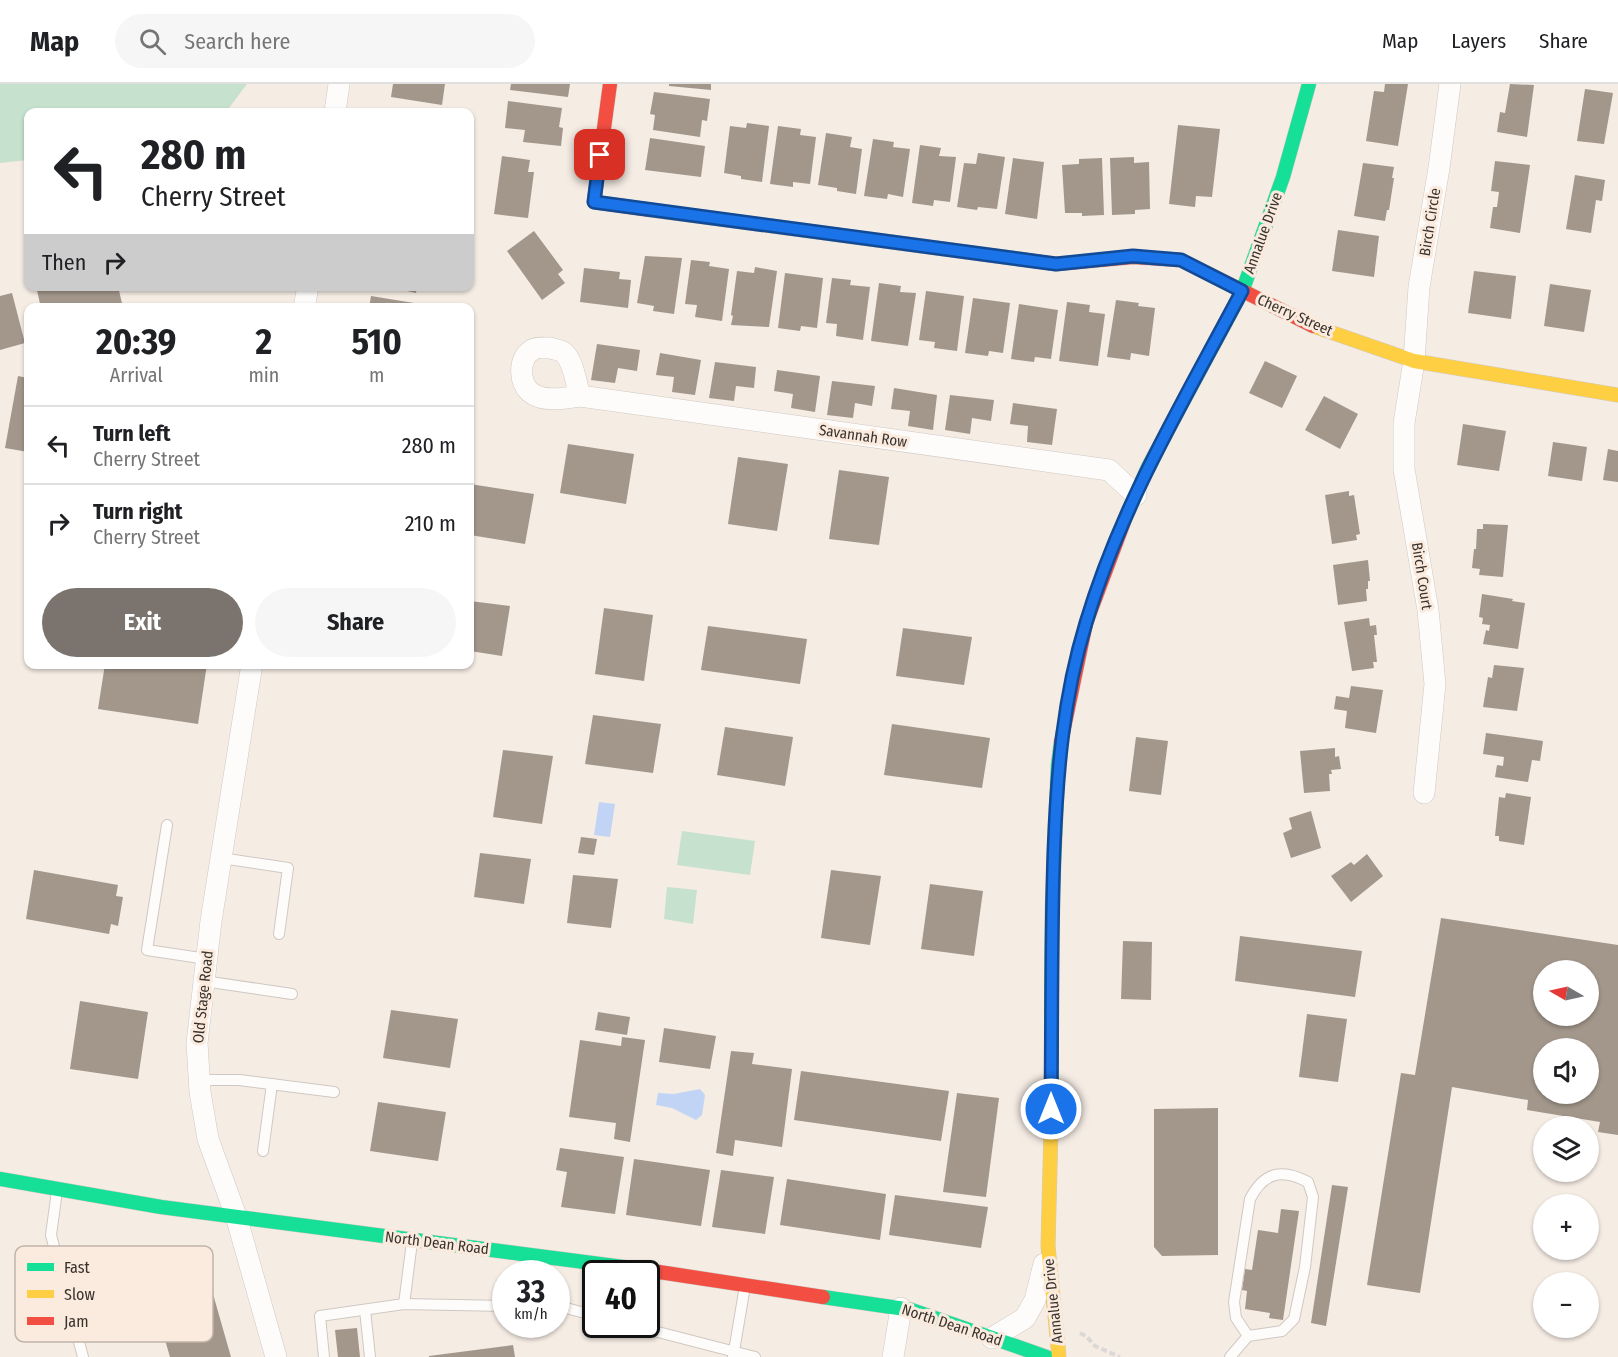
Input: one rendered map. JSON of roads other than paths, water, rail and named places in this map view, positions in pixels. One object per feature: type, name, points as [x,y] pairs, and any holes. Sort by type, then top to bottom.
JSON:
[{"type":"street","points":[[336,108],[339,84]]},
{"type":"street","name":"Cherry Street","points":[[610,84],[594,202],[1056,264],[1133,256],[1181,260],[1317,328],[1414,361],[1618,395]]},
{"type":"street","name":"Annalue Drive","points":[[1059,1357],[1048,1246],[1052,911],[1058,765],[1065,717],[1086,623],[1119,533],[1148,467],[1242,291],[1283,177],[1309,84]]},
{"type":"street","name":"Birch Circle","points":[[1414,361],[1419,287],[1450,84]]},
{"type":"street","name":"Birch Court","points":[[1414,361],[1404,423],[1404,469],[1428,610],[1435,684],[1424,792]]},
{"type":"street","name":"Savannah Row","points":[[580,396],[1109,470],[1136,495]]},
{"type":"street","name":"Old Stage Road","points":[[251,669],[221,858],[197,1043],[199,1080],[208,1139],[236,1216],[276,1357]]},
{"type":"street","name":"North Dean Road","points":[[0,1179],[161,1207],[901,1308],[1047,1357]]},
{"type":"street","name":"Annalue Drive","points":[[992,1338],[1024,1318],[1035,1300],[1048,1246]]},
{"type":"street","points":[[893,1357],[901,1308]]},
{"type":"lane","points":[[167,825],[147,950],[207,959]]},
{"type":"lane","points":[[221,858],[288,868],[279,934]]},
{"type":"lane","points":[[204,981],[292,994]]},
{"type":"lane","points":[[199,1080],[239,1080],[334,1092]]},
{"type":"lane","points":[[263,1151],[272,1084]]},
{"type":"lane","points":[[1230,1357],[1248,1336],[1282,1331],[1294,1319],[1305,1267],[1313,1197],[1308,1182],[1294,1175],[1283,1174],[1264,1179],[1250,1199],[1234,1302],[1236,1318],[1248,1336]]},
{"type":"lane","points":[[54,1246],[51,1235],[57,1189]]},
{"type":"lane","points":[[404,1304],[412,1240]]},
{"type":"lane","points":[[734,1355],[745,1285]]},
{"type":"lane","points":[[324,1357],[320,1316],[404,1304],[492,1306]]},
{"type":"lane","points":[[365,1310],[370,1357]]},
{"type":"lane","points":[[660,1334],[734,1355],[755,1357]]},
{"type":"lane","points":[[78,1342],[82,1357]]},
{"type":"water","points":[[599,802],[615,804],[610,837],[594,835]]},
{"type":"water","points":[[700,1089],[705,1095],[702,1115],[696,1120],[672,1108],[656,1105],[658,1093],[674,1094]]}]
